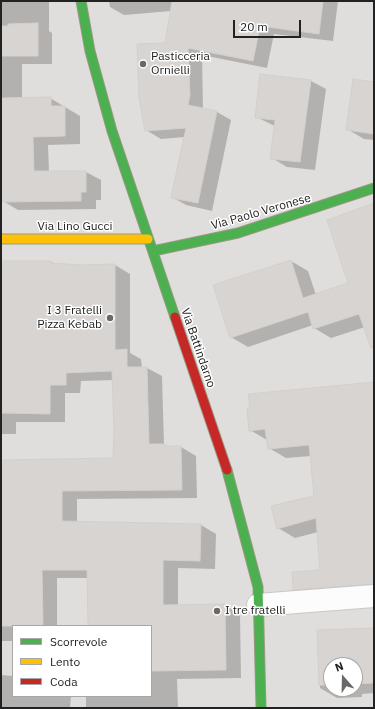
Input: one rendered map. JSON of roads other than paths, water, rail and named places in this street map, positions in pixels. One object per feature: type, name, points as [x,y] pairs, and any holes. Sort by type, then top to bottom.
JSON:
[{"type":"street","name":"Via Battindarno","points":[[81,1],[90,51],[112,131],[228,473],[255,571],[258,605],[261,708]]},
{"type":"street","name":"Via Paolo Veronese","points":[[152,251],[238,233],[374,188]]},
{"type":"street","name":"Via Lino Gucci","points":[[1,239],[148,239]]},
{"type":"street","points":[[258,605],[374,596]]},
{"type":"place","name":"Pasticceria Ornielli","points":[[143,64]]},
{"type":"place","name":"I 3 Fratelli Pizza Kebab","points":[[110,318]]},
{"type":"place","name":"I tre fratelli","points":[[217,611]]}]
